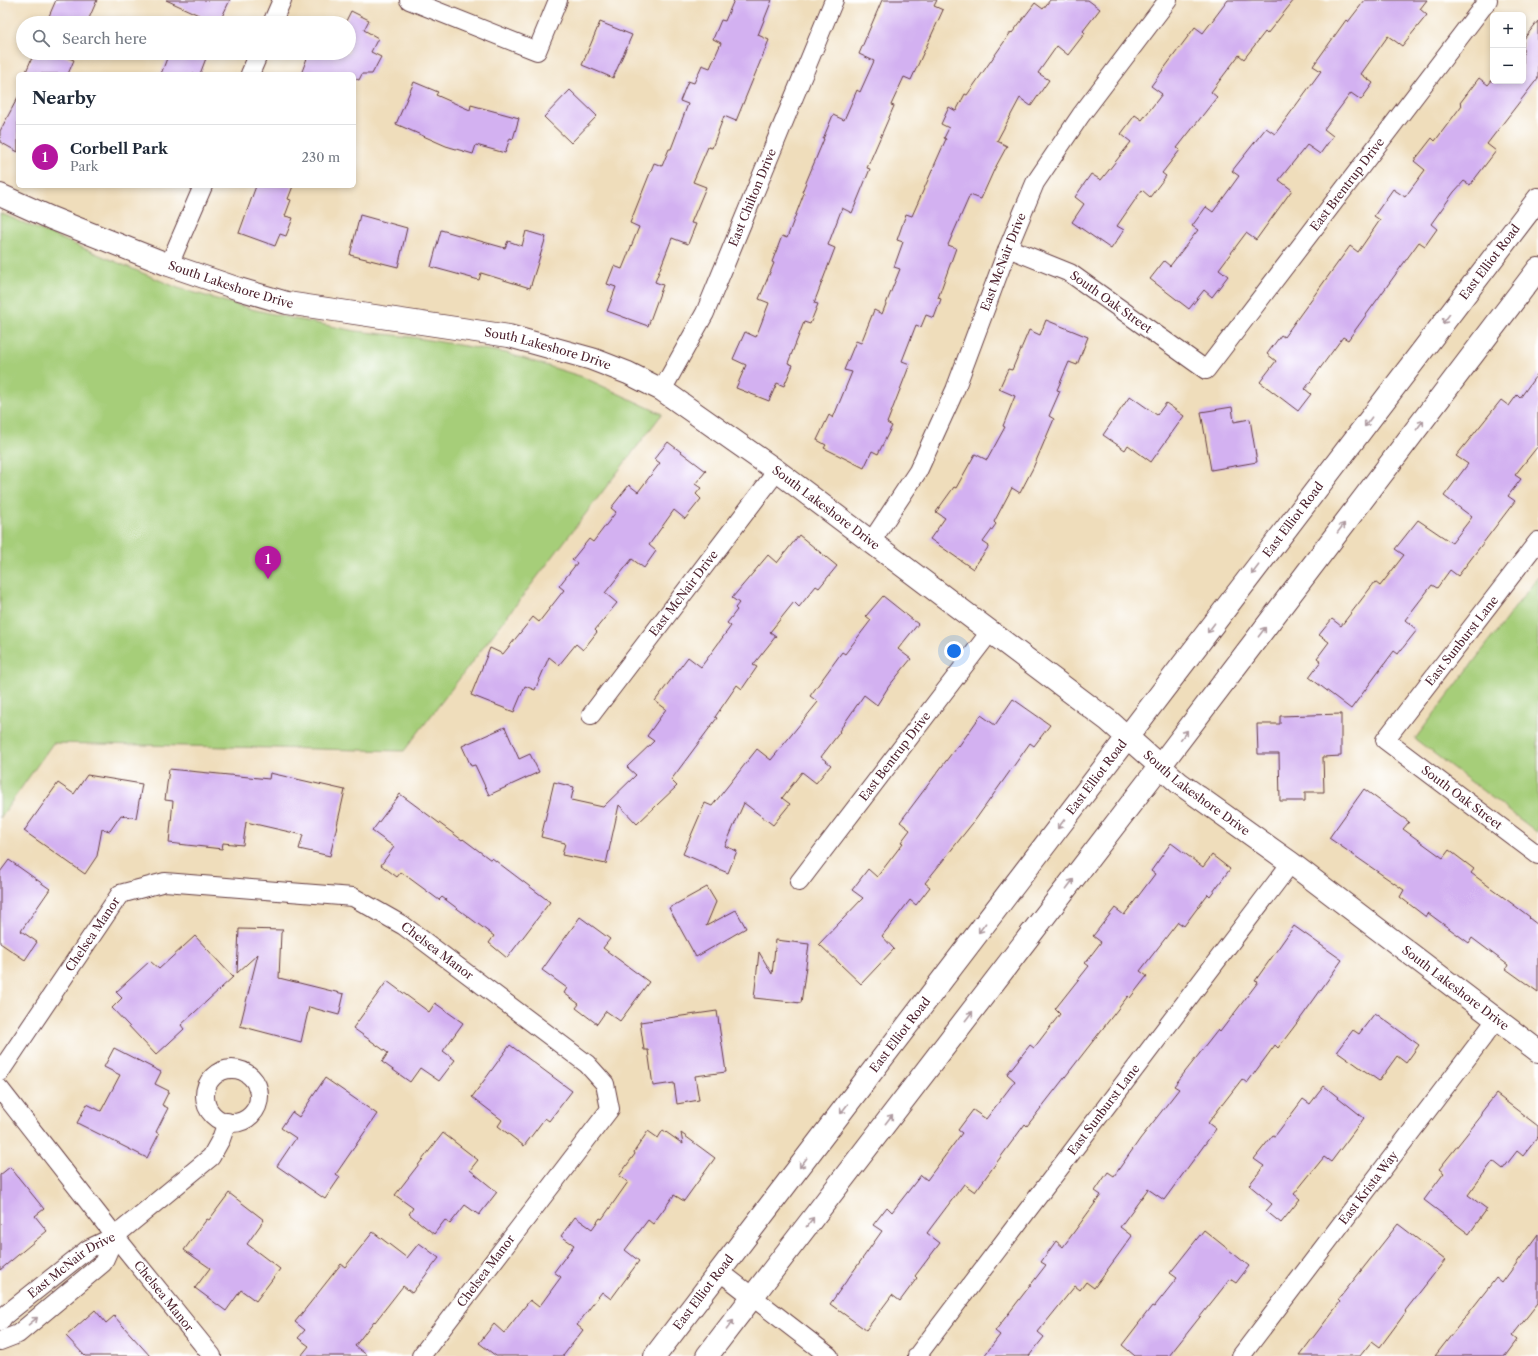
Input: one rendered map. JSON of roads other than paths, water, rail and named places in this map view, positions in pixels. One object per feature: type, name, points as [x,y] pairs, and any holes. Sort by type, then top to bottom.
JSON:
[{"type":"main road","name":"South Lakeshore Drive","points":[[0,195],[51,218],[169,265],[239,289],[287,303],[509,336],[592,359],[628,373],[662,390],[777,471],[1109,721],[1179,783],[1291,863],[1538,1051]]},
{"type":"main road","name":"East Elliot Road","points":[[655,1356],[1538,198]]},
{"type":"main road","points":[[707,1356],[1160,766],[1538,269]]},
{"type":"street","points":[[275,16],[282,0]]},
{"type":"street","points":[[409,0],[537,51],[558,0]]},
{"type":"street","name":"East Chilton Drive","points":[[662,390],[705,313],[834,0]]},
{"type":"street","name":"East McNair Drive","points":[[871,542],[918,471],[955,390],[1008,248],[1035,183],[1081,115],[1168,0]]},
{"type":"street","name":"East Brentrup Drive","points":[[1206,370],[1488,0]]},
{"type":"street","points":[[251,72],[256,60]]},
{"type":"street","points":[[169,265],[202,188]]},
{"type":"street","name":"South Oak Street","points":[[1008,248],[1070,273],[1206,370]]},
{"type":"street","name":"East McNair Drive","points":[[591,715],[777,471]]},
{"type":"street","name":"East Sunburst Lane","points":[[1385,740],[1538,541]]},
{"type":"street","name":"East Bentrup Drive","points":[[799,882],[990,632]]},
{"type":"street","name":"South Oak Street","points":[[1385,740],[1538,855]]},
{"type":"street","name":"East Sunburst Lane","points":[[917,1356],[1291,863]]},
{"type":"street","name":"Chelsea Manor","points":[[0,1072],[120,894],[165,882],[353,897],[404,926],[586,1064],[605,1084],[610,1109],[421,1356]]},
{"type":"street","name":"East Krista Way","points":[[1240,1356],[1496,1020]]},
{"type":"street","name":"Chelsea Manor","points":[[0,1089],[115,1236],[212,1356]]},
{"type":"street","points":[[115,1236],[211,1157],[221,1139],[227,1122]]},
{"type":"street","name":"East McNair Drive","points":[[0,1322],[4,1316],[88,1249],[115,1236]]},
{"type":"street","name":"East McNair Drive","points":[[0,1341],[18,1334],[103,1263],[115,1236]]},
{"type":"street","points":[[719,1271],[829,1356]]},
{"type":"street","points":[[47,1281],[61,1298]]},
{"type":"place","name":"Corbell Park","points":[[268,579]]}]
